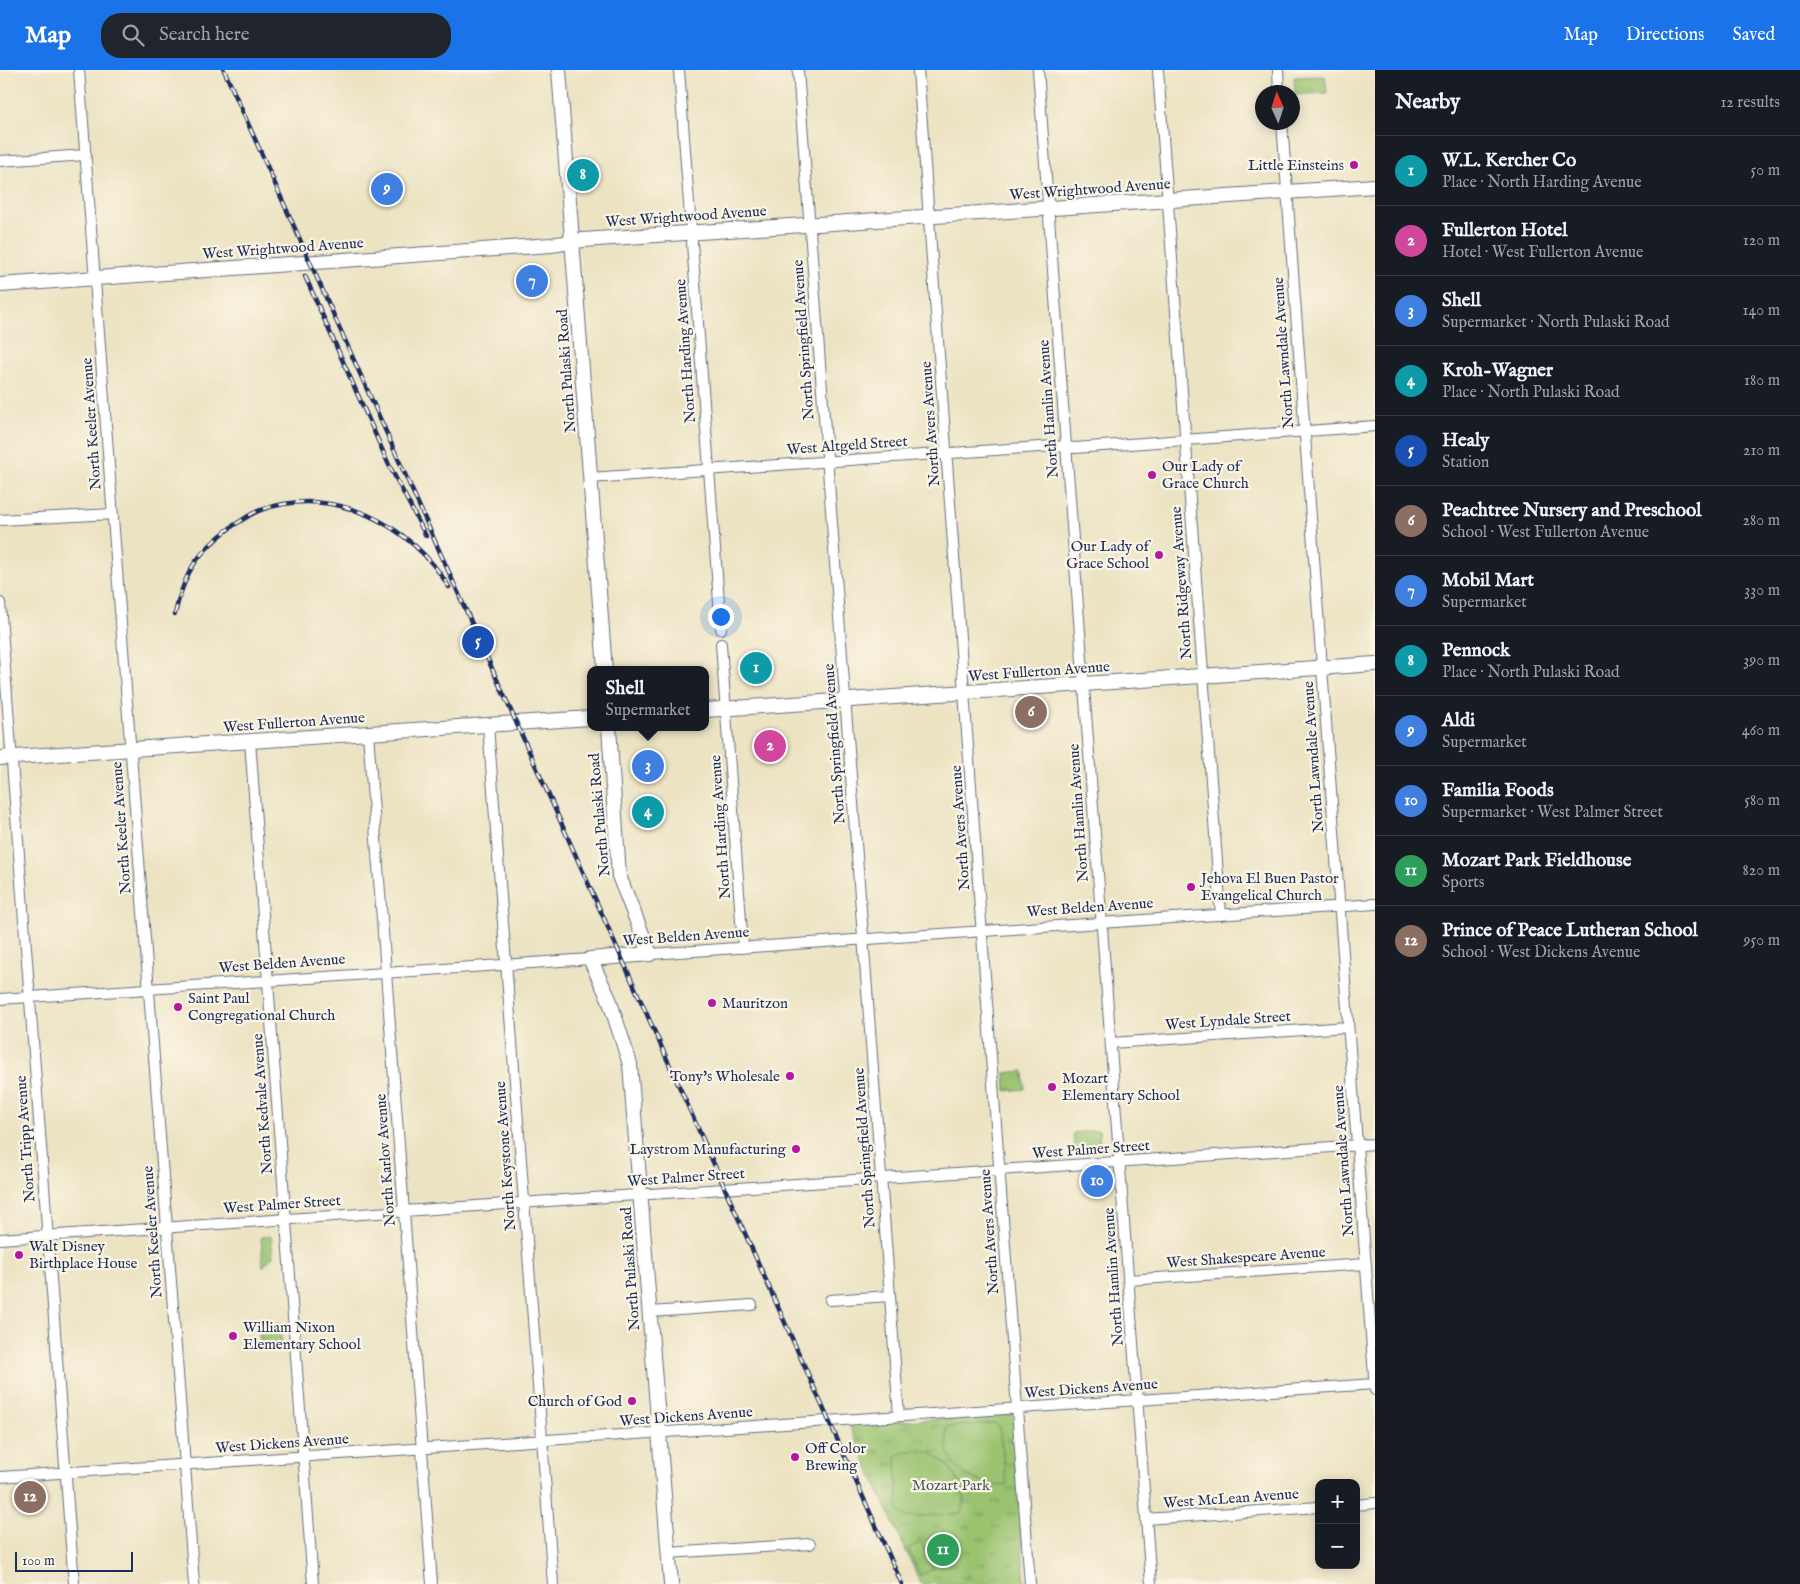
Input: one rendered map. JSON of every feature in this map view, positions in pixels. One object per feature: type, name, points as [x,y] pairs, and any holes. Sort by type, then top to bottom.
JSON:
[{"type":"main road","name":"North Pulaski Road","points":[[559,70],[605,666]]},
{"type":"main road","name":"West Wrightwood Avenue","points":[[0,285],[541,246],[583,240],[691,232],[1375,186]]},
{"type":"main road","name":"West Fullerton Avenue","points":[[709,710],[1375,664]]},
{"type":"main road","name":"West Fullerton Avenue","points":[[6,758],[587,718]]},
{"type":"main road","name":"North Pulaski Road","points":[[608,731],[619,876],[650,954]]},
{"type":"main road","name":"West Belden Avenue","points":[[590,959],[650,954]]},
{"type":"main road","name":"North Pulaski Road","points":[[590,959],[609,999],[630,1064],[671,1584]]},
{"type":"street","name":"North Keeler Avenue","points":[[79,70],[194,1584]]},
{"type":"street","name":"North Harding Avenue","points":[[679,70],[721,629]]},
{"type":"street","name":"North Springfield Avenue","points":[[798,70],[899,1416]]},
{"type":"street","name":"North Avers Avenue","points":[[918,70],[1030,1584]]},
{"type":"street","name":"North Hamlin Avenue","points":[[1038,70],[1151,1584]]},
{"type":"street","name":"North Ridgeway Avenue","points":[[1158,70],[1221,915]]},
{"type":"street","points":[[1278,70],[1279,85]]},
{"type":"street","name":"North Lawndale Avenue","points":[[1282,130],[1375,1390]]},
{"type":"street","points":[[0,161],[86,155]]},
{"type":"street","name":"West Altgeld Street","points":[[590,478],[1054,446],[1075,448],[1375,426]]},
{"type":"street","points":[[0,520],[113,514]]},
{"type":"street","name":"North Tripp Avenue","points":[[0,603],[6,758],[30,997],[74,1584]]},
{"type":"street","name":"North Harding Avenue","points":[[721,644],[743,948]]},
{"type":"street","name":"North Keystone Avenue","points":[[488,725],[552,1584]]},
{"type":"street","name":"North Karlov Avenue","points":[[368,733],[432,1584]]},
{"type":"street","name":"North Kedvale Avenue","points":[[250,741],[313,1584]]},
{"type":"street","name":"West Belden Avenue","points":[[650,954],[1375,904]]},
{"type":"street","name":"West Belden Avenue","points":[[0,999],[590,959]]},
{"type":"street","name":"West Lyndale Street","points":[[1111,1043],[1348,1027]]},
{"type":"street","name":"West Palmer Street","points":[[0,1239],[1375,1144]]},
{"type":"street","name":"West Shakespeare Avenue","points":[[1128,1280],[1366,1264]]},
{"type":"street","points":[[830,1300],[890,1296]]},
{"type":"street","points":[[650,1312],[752,1305]]},
{"type":"street","name":"West Dickens Avenue","points":[[0,1478],[1375,1384]]},
{"type":"street","points":[[1360,1504],[1375,1503]]},
{"type":"street","name":"West McLean Avenue","points":[[1146,1519],[1315,1507]]},
{"type":"street","points":[[668,1553],[810,1544]]},
{"type":"green space","points":[[1325,76],[1327,93],[1300,95],[1300,85],[1294,85],[1294,77]]},
{"type":"green space","points":[[1024,1071],[1025,1089],[1006,1091],[1005,1073]]},
{"type":"green space","points":[[1099,1130],[1100,1146],[1074,1148],[1073,1133]]},
{"type":"green space","points":[[271,1236],[273,1256],[263,1267],[261,1237]]},
{"type":"green space","points":[[272,1322],[280,1323],[282,1349],[274,1351],[263,1347],[259,1336],[265,1326]]},
{"type":"green space","name":"Mozart Park","points":[[1012,1415],[1013,1418],[1025,1584],[921,1584],[849,1425]]},
{"type":"green space","points":[[994,1423],[999,1427],[1007,1485],[983,1482],[965,1474],[959,1469],[950,1455],[946,1438],[946,1427]]},
{"type":"green space","points":[[917,1450],[936,1456],[953,1472],[963,1494],[964,1502],[961,1513],[906,1517],[899,1512],[896,1457],[904,1452]]},
{"type":"green space","points":[[921,1542],[933,1569],[920,1575],[908,1548]]},
{"type":"railway","points":[[224,70],[902,1584]]},
{"type":"railway","points":[[305,276],[389,465],[426,536]]},
{"type":"railway","points":[[175,614],[181,594],[196,561],[218,537],[254,513],[288,503],[315,502],[342,506],[368,515],[392,528],[414,545],[433,565],[449,587]]},
{"type":"place","name":"Little Einsteins","points":[[1354,165]]},
{"type":"place","name":"Pennock","points":[[583,175]]},
{"type":"place","name":"Aldi","points":[[387,189]]},
{"type":"place","name":"Mobil Mart","points":[[532,281]]},
{"type":"place","name":"Our Lady of Grace Church","points":[[1152,475]]},
{"type":"place","name":"Our Lady of Grace School","points":[[1159,555]]},
{"type":"place","name":"Healy","points":[[478,642]]},
{"type":"place","name":"W.L. Kercher Co","points":[[756,668]]},
{"type":"place","name":"Peachtree Nursery and Preschool","points":[[1031,712]]},
{"type":"place","name":"Fullerton Hotel","points":[[770,746]]},
{"type":"place","name":"Shell","points":[[648,766]]},
{"type":"place","name":"Kroh-Wagner","points":[[648,812]]},
{"type":"place","name":"Jehova El Buen Pastor Evangelical Church","points":[[1191,887]]},
{"type":"place","name":"Mauritzon","points":[[712,1003]]},
{"type":"place","name":"Saint Paul Congregational Church","points":[[178,1007]]},
{"type":"place","name":"Tony's Wholesale","points":[[790,1076]]},
{"type":"place","name":"Mozart Elementary School","points":[[1052,1087]]},
{"type":"place","name":"Laystrom Manufacturing","points":[[796,1149]]},
{"type":"place","name":"Familia Foods","points":[[1097,1181]]},
{"type":"place","name":"Walt Disney Birthplace House","points":[[19,1255]]},
{"type":"place","name":"William Nixon Elementary School","points":[[233,1336]]},
{"type":"place","name":"Church of God","points":[[632,1401]]},
{"type":"place","name":"Off Color Brewing","points":[[795,1457]]},
{"type":"place","name":"Prince of Peace Lutheran School","points":[[30,1497]]},
{"type":"place","name":"Mozart Park Fieldhouse","points":[[943,1550]]}]
